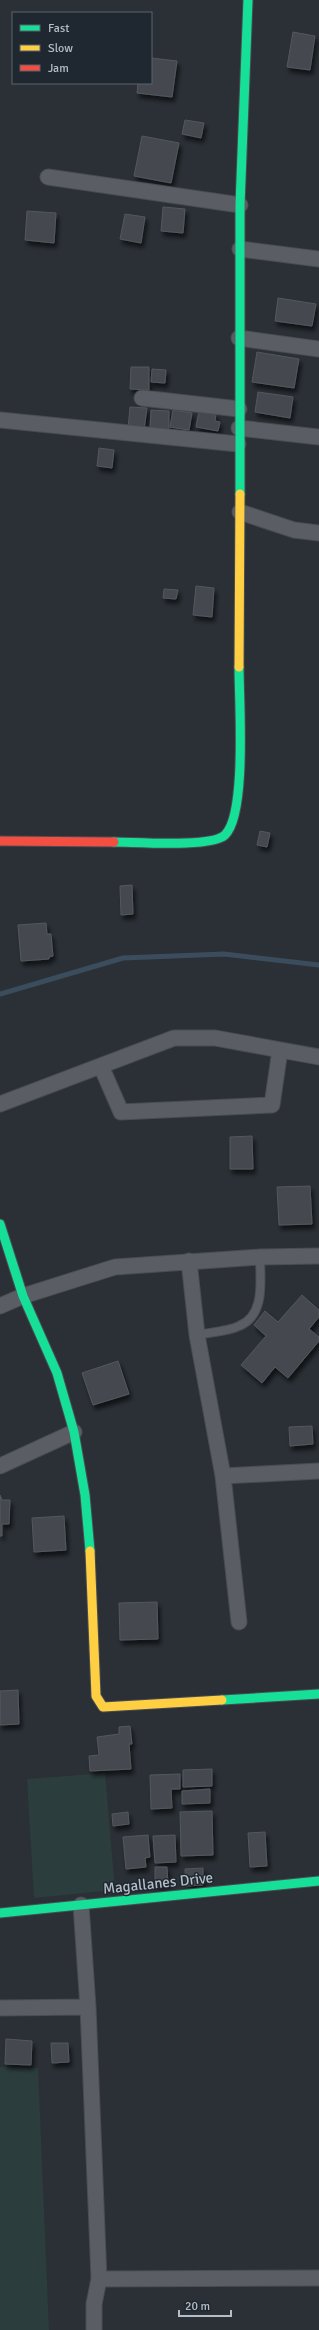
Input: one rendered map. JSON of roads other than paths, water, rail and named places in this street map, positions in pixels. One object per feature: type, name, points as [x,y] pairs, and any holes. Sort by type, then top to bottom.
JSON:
[{"type":"street","points":[[0,841],[205,843],[225,834],[236,815],[239,793],[238,592],[240,512],[238,444],[240,204],[248,0]]},
{"type":"street","points":[[48,177],[240,204]]},
{"type":"street","points":[[240,249],[319,259]]},
{"type":"street","points":[[239,338],[319,348]]},
{"type":"street","points":[[142,398],[239,409]]},
{"type":"street","points":[[0,420],[238,444]]},
{"type":"street","points":[[239,428],[319,437]]},
{"type":"street","points":[[240,512],[294,530],[319,533]]},
{"type":"street","points":[[0,1104],[174,1038],[215,1038],[319,1057]]},
{"type":"street","points":[[101,1066],[121,1112],[272,1105],[280,1050]]},
{"type":"street","points":[[0,1224],[23,1296],[57,1374],[74,1432],[85,1495],[90,1550],[96,1696],[102,1708],[319,1694]]},
{"type":"street","points":[[0,1306],[23,1296],[115,1266],[260,1257],[319,1256]]},
{"type":"street","points":[[189,1261],[197,1335],[223,1476],[239,1622]]},
{"type":"street","points":[[0,1466],[74,1432]]},
{"type":"street","points":[[223,1476],[319,1471]]},
{"type":"street","name":"Magallanes Drive","points":[[0,1913],[319,1881]]},
{"type":"street","points":[[81,1905],[88,2007],[99,2279],[94,2304],[94,2330]]},
{"type":"street","points":[[0,2008],[88,2007]]},
{"type":"street","points":[[99,2279],[319,2278]]},
{"type":"lane","points":[[197,1335],[239,1326],[251,1318],[259,1306],[260,1257]]},
{"type":"waterway","points":[[0,994],[123,958],[224,954],[319,965]]}]
